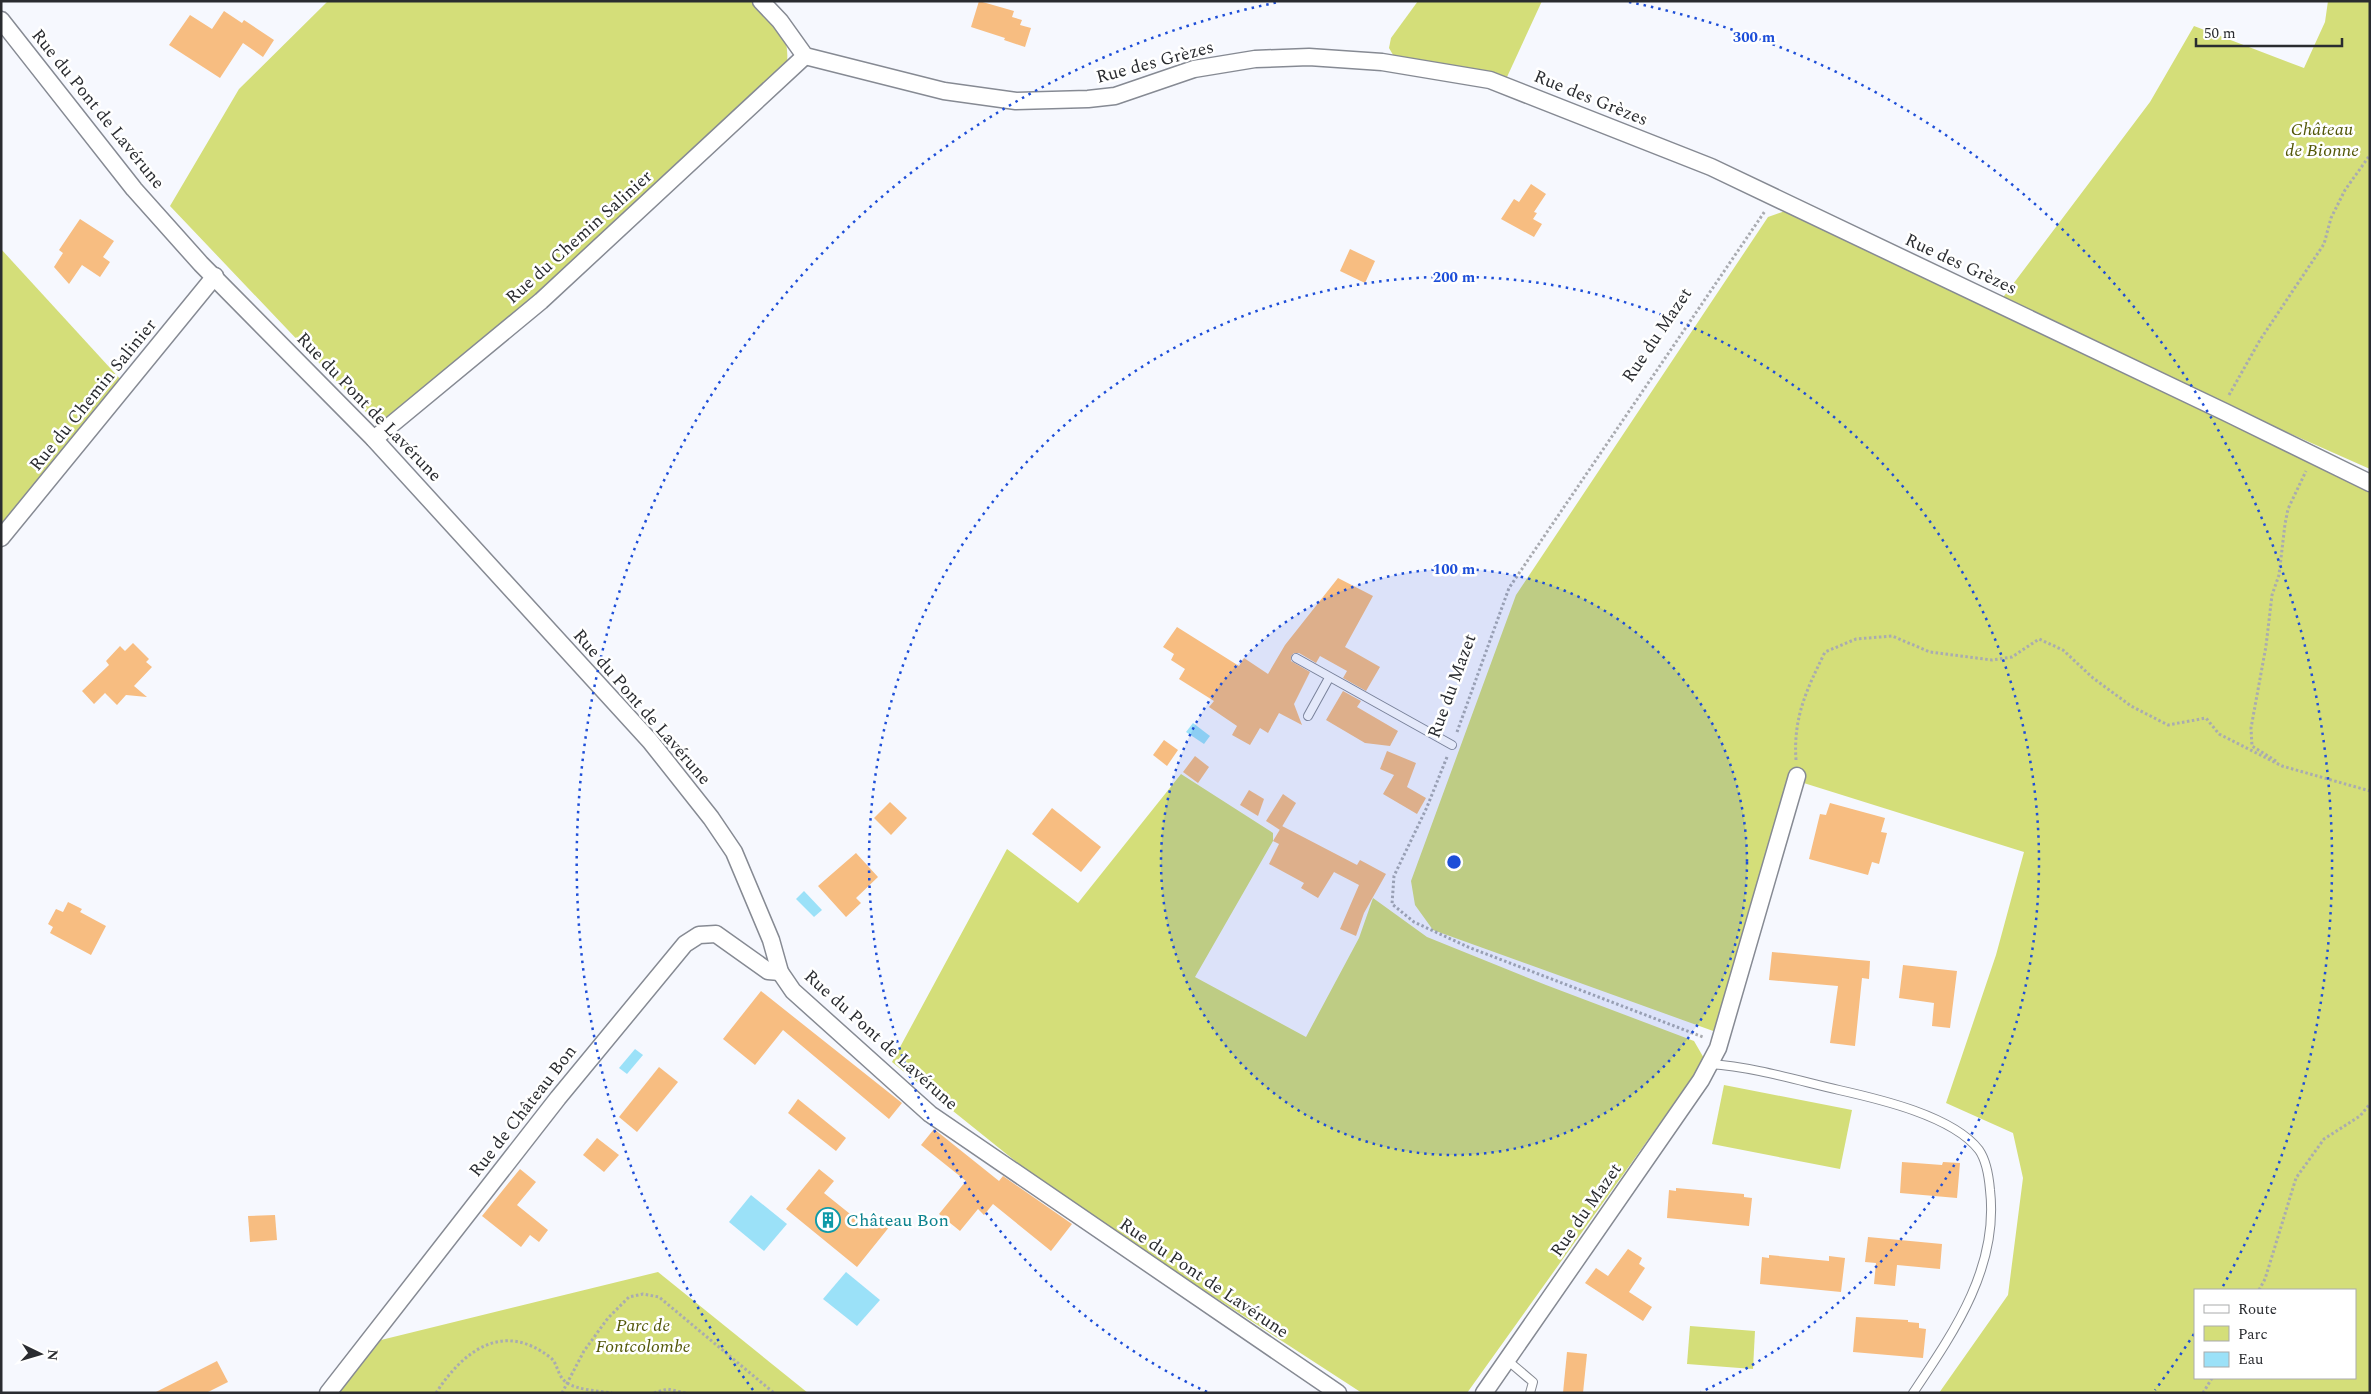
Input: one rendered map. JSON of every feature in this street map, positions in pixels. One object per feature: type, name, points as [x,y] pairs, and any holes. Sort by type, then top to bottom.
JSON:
[{"type":"street","points":[[761,1],[780,21],[804,56]]},
{"type":"street","name":"Rue du Pont de Lavérune","points":[[1,20],[134,189],[201,264],[215,276],[374,439],[650,741],[711,818],[734,852],[771,940],[780,972],[793,991],[930,1114],[1338,1393]]},
{"type":"street","name":"Rue des Grèzes","points":[[804,56],[944,91],[1016,101],[1088,100],[1115,96],[1146,87],[1173,75],[1255,59],[1310,57],[1382,62],[1490,80],[1711,167],[2370,483]]},
{"type":"street","name":"Rue du Chemin Salinier","points":[[374,439],[541,301],[804,56]]},
{"type":"street","name":"Rue du Chemin Salinier","points":[[1,538],[215,276]]},
{"type":"street","name":"Rue du Mazet","points":[[1484,1393],[1701,1080],[1710,1064],[1718,1048],[1797,776]]},
{"type":"street","name":"Rue de Château Bon","points":[[328,1393],[558,1098],[685,944],[699,935],[716,934],[768,972],[780,972]]},
{"type":"lane","points":[[1296,658],[1452,745]]},
{"type":"lane","points":[[1308,716],[1329,678]]},
{"type":"lane","points":[[1710,1064],[1736,1066],[1881,1099],[1950,1126],[1979,1151],[1988,1178],[1992,1208],[1989,1244],[1975,1289],[1950,1338],[1912,1393]]},
{"type":"lane","points":[[1506,1360],[1533,1382],[1530,1393]]},
{"type":"path","points":[[2225,412],[2224,406],[2235,384],[2260,340],[2324,244],[2331,218],[2345,190],[2370,155]]},
{"type":"path","name":"Rue du Mazet","points":[[1718,1048],[1702,1037],[1468,947],[1414,922],[1392,904],[1394,876],[1427,807],[1452,745],[1509,588],[1774,197]]},
{"type":"path","points":[[2282,766],[2252,746],[2250,728],[2266,646],[2272,595],[2279,575],[2288,509],[2312,454]]},
{"type":"path","points":[[1797,776],[1795,742],[1804,695],[1825,652],[1856,639],[1892,636],[1930,652],[1992,660],[2012,657],[2039,639],[2062,650],[2093,678],[2131,706],[2168,725],[2206,718],[2219,734],[2282,766],[2370,791]]},
{"type":"path","points":[[2260,1289],[2265,1278],[2296,1178],[2324,1139],[2360,1116],[2370,1104]]},
{"type":"path","points":[[562,1393],[584,1351],[608,1318],[629,1297],[643,1294],[659,1297],[774,1393]]},
{"type":"path","points":[[436,1393],[449,1373],[469,1354],[486,1344],[498,1342],[516,1342],[534,1346],[553,1359],[559,1375],[568,1383],[612,1393]]},
{"type":"path","points":[[2204,1393],[2211,1379]]},
{"type":"path","points":[[654,1393],[667,1389],[686,1393]]},
{"type":"green space","points":[[328,1],[754,1],[774,22],[783,35],[786,43],[787,63],[579,263],[382,429],[170,206],[239,89]]},
{"type":"green space","points":[[1418,1],[1542,1],[1507,77],[1396,60],[1389,48],[1391,38]]},
{"type":"green space","name":"Château de Bionne","points":[[2328,1],[2370,1],[2370,469],[1998,304],[2150,102],[2194,26],[2304,68],[2325,22]]},
{"type":"green space","points":[[1785,211],[2370,489],[2370,1393],[1939,1393],[2008,1295],[2023,1178],[2013,1133],[1946,1103],[1996,955],[2024,852],[1791,779],[1716,1032],[1433,930],[1415,905],[1411,881],[1516,595],[1768,217]]},
{"type":"green space","points":[[1,249],[122,381],[1,528]]},
{"type":"green space","points":[[1181,774],[1273,833],[1273,841],[1195,977],[1306,1037],[1359,938],[1373,898],[1427,937],[1546,985],[1694,1041],[1705,1060],[1467,1393],[1362,1393],[1139,1248],[1024,1168],[892,1062],[1007,849],[1078,903]]},
{"type":"green space","points":[[1724,1085],[1852,1110],[1840,1169],[1712,1144]]},
{"type":"green space","name":"Parc de Fontcolombe","points":[[658,1272],[808,1393],[338,1393],[381,1340]]},
{"type":"green space","points":[[1690,1326],[1755,1331],[1753,1369],[1687,1364]]},
{"type":"water","points":[[1193,723],[1210,736],[1204,744],[1186,732]]},
{"type":"water","points":[[804,891],[822,910],[814,917],[796,899]]},
{"type":"water","points":[[635,1049],[643,1055],[627,1074],[619,1068]]},
{"type":"water","points":[[751,1195],[787,1224],[764,1251],[729,1222]]},
{"type":"water","points":[[846,1272],[880,1300],[857,1326],[823,1299]]},
{"type":"building","points":[[979,1],[1014,11],[1012,17],[1022,20],[1020,25],[1031,28],[1025,47],[971,27]]},
{"type":"building","points":[[224,11],[242,23],[244,20],[274,40],[263,57],[243,43],[220,78],[169,45],[190,15],[212,29]]},
{"type":"building","points":[[1531,184],[1546,194],[1534,212],[1537,213],[1533,219],[1542,224],[1534,237],[1501,219],[1514,199],[1519,202]]},
{"type":"building","points":[[80,219],[114,241],[103,257],[110,262],[100,277],[82,265],[69,284],[54,267],[63,253],[59,250]]},
{"type":"building","points":[[1350,249],[1375,261],[1365,283],[1340,271]]},
{"type":"building","points":[[1338,578],[1373,596],[1345,647],[1380,667],[1366,691],[1343,678],[1347,671],[1320,656],[1316,663],[1299,653],[1294,653],[1291,656],[1291,661],[1310,672],[1294,704],[1302,725],[1279,713],[1268,733],[1260,728],[1250,745],[1232,735],[1237,726],[1209,707],[1214,701],[1179,679],[1185,669],[1171,660],[1174,654],[1163,647],[1177,627],[1239,666],[1244,658],[1268,674],[1285,645]]},
{"type":"building","points":[[133,643],[149,659],[146,662],[152,667],[134,686],[147,697],[126,695],[117,705],[105,693],[94,704],[82,691],[109,665],[106,661],[120,646],[125,651]]},
{"type":"building","points":[[1343,691],[1361,701],[1357,707],[1398,731],[1390,746],[1365,743],[1326,720]]},
{"type":"building","points":[[1164,740],[1178,750],[1167,766],[1153,755]]},
{"type":"building","points":[[1387,751],[1416,763],[1407,787],[1426,798],[1417,814],[1383,794],[1394,775],[1380,769]]},
{"type":"building","points":[[1195,756],[1209,767],[1198,783],[1183,772]]},
{"type":"building","points":[[1249,790],[1264,799],[1258,816],[1240,805]]},
{"type":"building","points":[[1283,794],[1296,803],[1280,830],[1266,821]]},
{"type":"building","points":[[890,802],[907,818],[891,835],[874,818]]},
{"type":"building","points":[[1830,803],[1885,818],[1881,832],[1887,833],[1879,864],[1872,862],[1868,875],[1809,859],[1820,814],[1826,815]]},
{"type":"building","points":[[1052,808],[1101,847],[1081,872],[1032,834]]},
{"type":"building","points":[[1282,826],[1357,865],[1360,860],[1386,874],[1364,913],[1356,936],[1340,929],[1359,885],[1334,872],[1318,898],[1301,888],[1304,883],[1269,864],[1279,844],[1273,841]]},
{"type":"building","points":[[856,853],[878,877],[856,898],[861,903],[846,917],[818,886]]},
{"type":"building","points":[[68,902],[82,909],[80,912],[106,926],[91,955],[50,933],[53,927],[48,924],[56,909],[63,912]]},
{"type":"building","points":[[1772,952],[1870,961],[1869,979],[1862,978],[1855,1046],[1830,1043],[1838,986],[1769,980]]},
{"type":"building","points":[[1903,965],[1957,971],[1950,1028],[1932,1026],[1934,1003],[1899,998]]},
{"type":"building","points":[[761,991],[902,1103],[889,1119],[783,1030],[755,1065],[723,1039]]},
{"type":"building","points":[[659,1067],[678,1082],[637,1132],[619,1117]]},
{"type":"building","points":[[798,1099],[846,1138],[836,1151],[788,1113]]},
{"type":"building","points":[[934,1129],[999,1181],[1003,1176],[1072,1224],[1051,1251],[993,1204],[984,1215],[978,1209],[960,1231],[939,1214],[966,1181],[921,1145]]},
{"type":"building","points":[[597,1138],[619,1155],[604,1172],[583,1155]]},
{"type":"building","points":[[1902,1162],[1942,1165],[1943,1162],[1960,1163],[1957,1198],[1900,1193]]},
{"type":"building","points":[[520,1169],[536,1182],[517,1205],[548,1230],[539,1242],[530,1235],[521,1247],[482,1216]]},
{"type":"building","name":"Château Bon","points":[[819,1169],[834,1181],[824,1193],[865,1226],[875,1214],[890,1226],[857,1267],[786,1209]]},
{"type":"building","points":[[1676,1188],[1744,1194],[1744,1197],[1752,1198],[1749,1226],[1667,1218],[1669,1190],[1676,1191]]},
{"type":"building","points":[[275,1215],[277,1240],[250,1242],[248,1216]]},
{"type":"building","points":[[1868,1237],[1942,1244],[1940,1269],[1897,1265],[1895,1286],[1874,1284],[1876,1263],[1865,1262]]},
{"type":"building","points":[[1628,1249],[1642,1258],[1639,1264],[1645,1268],[1629,1292],[1652,1307],[1643,1321],[1585,1283],[1596,1268],[1608,1276]]},
{"type":"building","points":[[1769,1255],[1829,1261],[1829,1256],[1845,1258],[1841,1292],[1760,1284],[1762,1257],[1769,1258]]},
{"type":"building","points":[[1856,1317],[1908,1320],[1908,1322],[1919,1323],[1919,1328],[1926,1329],[1923,1358],[1853,1352]]},
{"type":"building","points":[[1567,1352],[1587,1354],[1583,1393],[1563,1393]]},
{"type":"building","points":[[217,1361],[228,1382],[206,1393],[154,1393]]},
{"type":"place","name":"Château Bon","points":[[828,1220]]}]
